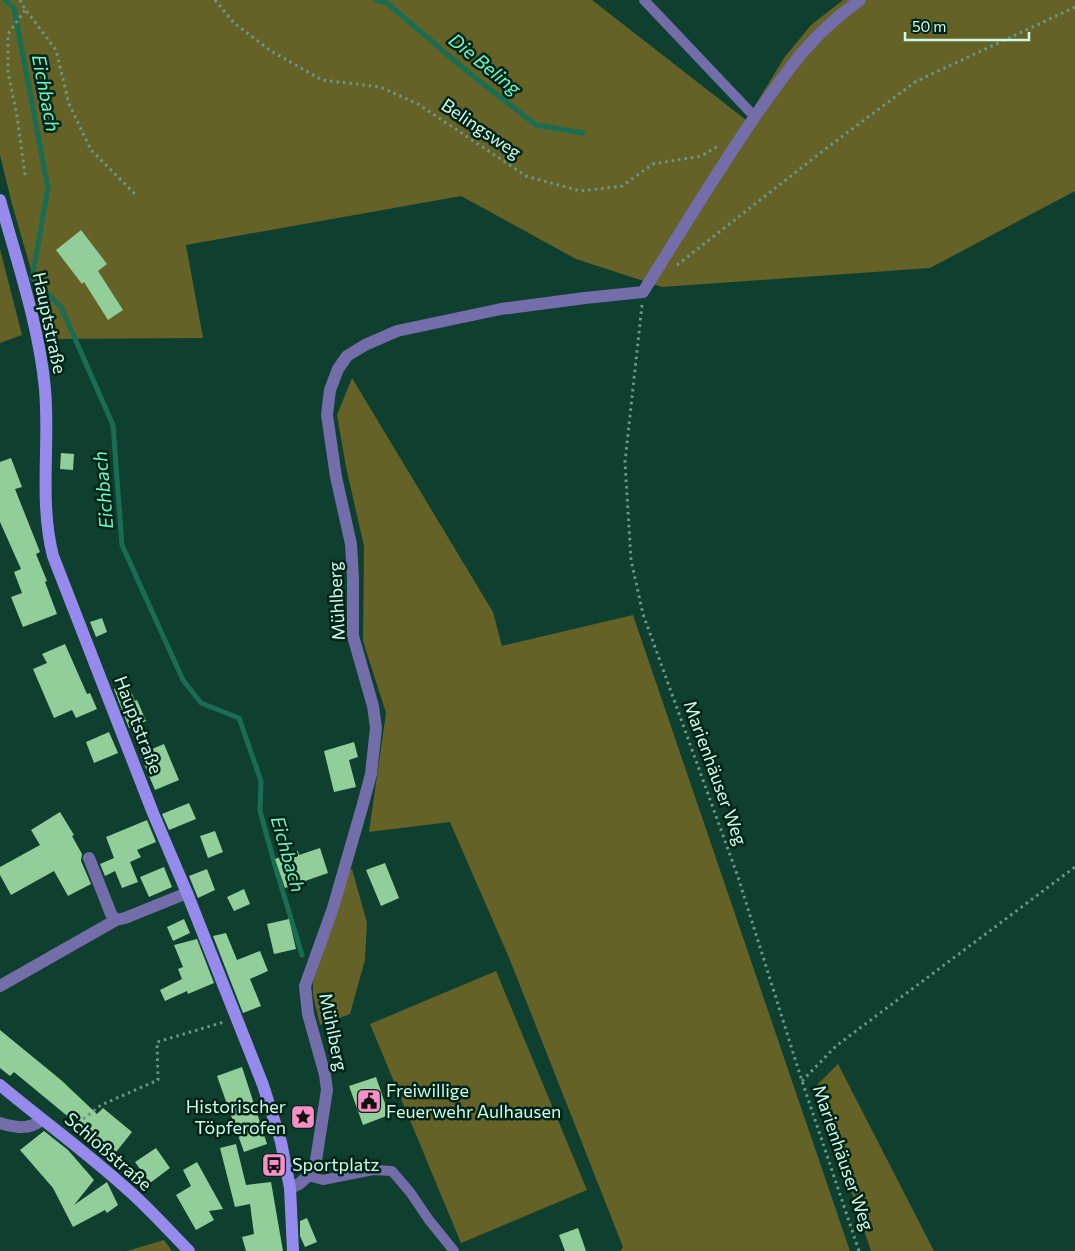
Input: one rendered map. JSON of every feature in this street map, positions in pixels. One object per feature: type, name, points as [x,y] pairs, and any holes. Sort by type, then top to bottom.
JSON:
[{"type":"main road","name":"Hauptstraße","points":[[0,200],[32,316],[41,358],[45,390],[46,519],[53,556],[153,813],[237,1018],[274,1116],[290,1188],[293,1251]]},
{"type":"main road","name":"Schloßstraße","points":[[0,1085],[42,1120],[64,1134],[129,1190],[189,1251]]},
{"type":"street","points":[[643,292],[707,189],[755,117],[804,49],[824,28],[860,0]]},
{"type":"street","name":"Mühlberg","points":[[308,1176],[316,1160],[327,1090],[325,1075],[308,1014],[305,986],[333,908],[363,804],[370,774],[376,728],[373,706],[353,636],[351,544],[336,477],[327,415],[330,390],[338,369],[347,356],[397,331],[501,309],[643,292]]},
{"type":"street","points":[[90,858],[111,914],[116,920]]},
{"type":"street","points":[[0,986],[116,920],[187,893]]},
{"type":"street","points":[[0,1123],[24,1128],[42,1120]]},
{"type":"street","points":[[290,1188],[299,1184],[308,1176]]},
{"type":"lane","points":[[644,0],[755,117]]},
{"type":"lane","points":[[308,1176],[324,1180],[373,1170],[392,1171],[454,1251]]},
{"type":"path","points":[[20,0],[25,10],[56,50],[69,104],[91,150],[136,195]]},
{"type":"path","name":"Belingsweg","points":[[215,0],[234,23],[271,51],[322,80],[380,87],[418,104],[526,176],[580,191],[622,186],[653,164],[701,156],[724,143]]},
{"type":"path","points":[[673,268],[914,82],[1075,7]]},
{"type":"path","points":[[25,10],[9,33],[8,72],[17,116],[25,175]]},
{"type":"path","name":"Marienhäuser Weg","points":[[643,292],[625,462],[631,560],[644,614],[738,876],[802,1081],[860,1251]]},
{"type":"path","points":[[802,1081],[836,1046],[1075,867]]},
{"type":"path","points":[[64,1134],[101,1105],[158,1080],[157,1042],[237,1018]]},
{"type":"shaded area","points":[[0,0],[592,0],[746,120],[784,58],[811,25],[843,0],[1075,0],[1075,191],[930,268],[662,287],[576,259],[461,196],[186,245],[203,338],[51,339],[12,204],[0,155]]},
{"type":"shaded area","points":[[0,249],[22,335],[0,343]]},
{"type":"shaded area","points":[[352,378],[493,612],[502,646],[633,615],[850,1251],[620,1251],[623,1247],[510,960],[450,822],[369,832],[386,713],[363,641],[364,546],[346,467],[337,415]]},
{"type":"shaded area","points":[[352,869],[367,923],[365,960],[350,1014],[320,1025],[313,995],[313,982],[349,870]]},
{"type":"shaded area","points":[[496,971],[587,1190],[461,1243],[370,1024]]},
{"type":"shaded area","points":[[838,1064],[934,1251],[871,1251],[816,1086]]},
{"type":"shaded area","points":[[164,1240],[172,1251],[127,1251]]},
{"type":"building","points":[[81,230],[107,264],[98,271],[123,310],[108,320],[84,282],[82,284],[56,250]]},
{"type":"building","points":[[61,453],[74,454],[73,470],[60,469]]},
{"type":"building","points":[[11,458],[22,487],[15,489],[40,552],[36,554],[57,614],[23,627],[11,597],[22,593],[14,572],[21,569],[0,522],[0,462]]},
{"type":"building","points":[[102,618],[107,632],[96,637],[90,622]]},
{"type":"building","points":[[65,644],[87,694],[90,693],[97,709],[76,718],[72,710],[54,718],[33,669],[47,663],[42,654]]},
{"type":"building","points":[[128,684],[146,721],[129,728],[114,689]]},
{"type":"building","points":[[109,732],[118,753],[94,763],[86,742]]},
{"type":"building","points":[[354,742],[358,757],[349,760],[356,787],[334,792],[324,751]]},
{"type":"building","points":[[164,744],[179,780],[155,790],[140,754]]},
{"type":"building","points":[[189,803],[196,819],[169,830],[162,814]]},
{"type":"building","points":[[60,812],[74,835],[72,836],[82,854],[81,861],[91,884],[68,896],[54,871],[11,895],[0,875],[0,867],[40,845],[31,830]]},
{"type":"building","points":[[147,820],[156,842],[137,850],[141,857],[130,862],[138,882],[122,888],[115,871],[105,876],[100,864],[114,858],[106,837]]},
{"type":"building","points":[[215,831],[223,852],[208,858],[200,836]]},
{"type":"building","points":[[320,848],[328,873],[285,888],[275,859],[298,851],[299,855]]},
{"type":"building","points":[[385,863],[399,898],[381,906],[366,870]]},
{"type":"building","points":[[164,867],[172,887],[149,897],[140,877]]},
{"type":"building","points":[[207,869],[215,890],[198,898],[189,876]]},
{"type":"building","points":[[244,889],[250,904],[234,911],[227,897]]},
{"type":"building","points":[[184,919],[190,933],[173,941],[167,927]]},
{"type":"building","points":[[289,919],[296,949],[274,954],[267,924]]},
{"type":"building","points":[[226,933],[237,960],[260,951],[268,971],[250,979],[261,1006],[243,1013],[213,936]]},
{"type":"building","points":[[197,939],[214,983],[188,994],[187,991],[165,1001],[160,990],[182,979],[178,969],[183,967],[174,945]]},
{"type":"building","points":[[0,1030],[61,1080],[97,1114],[103,1108],[132,1132],[116,1152],[111,1152],[14,1072],[10,1076],[0,1068]]},
{"type":"building","points":[[242,1067],[267,1144],[244,1152],[217,1076]]},
{"type":"building","name":"Freiwillige Feuerwehr Aulhausen","points":[[376,1077],[389,1115],[363,1125],[349,1086]]},
{"type":"building","points":[[44,1131],[68,1150],[94,1180],[74,1205],[107,1182],[118,1205],[107,1213],[105,1210],[73,1227],[53,1188],[20,1150]]},
{"type":"building","points":[[236,1144],[246,1185],[271,1182],[283,1251],[246,1251],[242,1237],[254,1234],[250,1204],[235,1207],[220,1148]]},
{"type":"building","points":[[156,1148],[170,1168],[150,1183],[135,1162]]},
{"type":"building","points":[[197,1162],[223,1209],[209,1211],[214,1220],[196,1230],[176,1195],[191,1186],[183,1170]]},
{"type":"building","points":[[307,1218],[317,1242],[305,1247],[300,1236],[300,1221]]},
{"type":"building","points":[[578,1228],[586,1251],[565,1251],[559,1235]]},
{"type":"waterway","name":"Eichbach","points":[[5,0],[14,8],[48,188],[32,278],[61,307],[113,425],[122,545],[183,680],[201,703],[239,718],[261,781],[260,811],[302,955]]},
{"type":"waterway","name":"Die Beling","points":[[376,0],[387,3],[468,72],[536,125],[583,133]]},
{"type":"place","name":"Freiwillige Feuerwehr Aulhausen","points":[[369,1101]]},
{"type":"place","name":"Historischer Töpferofen","points":[[303,1117]]},
{"type":"place","name":"Sportplatz","points":[[274,1165]]}]
